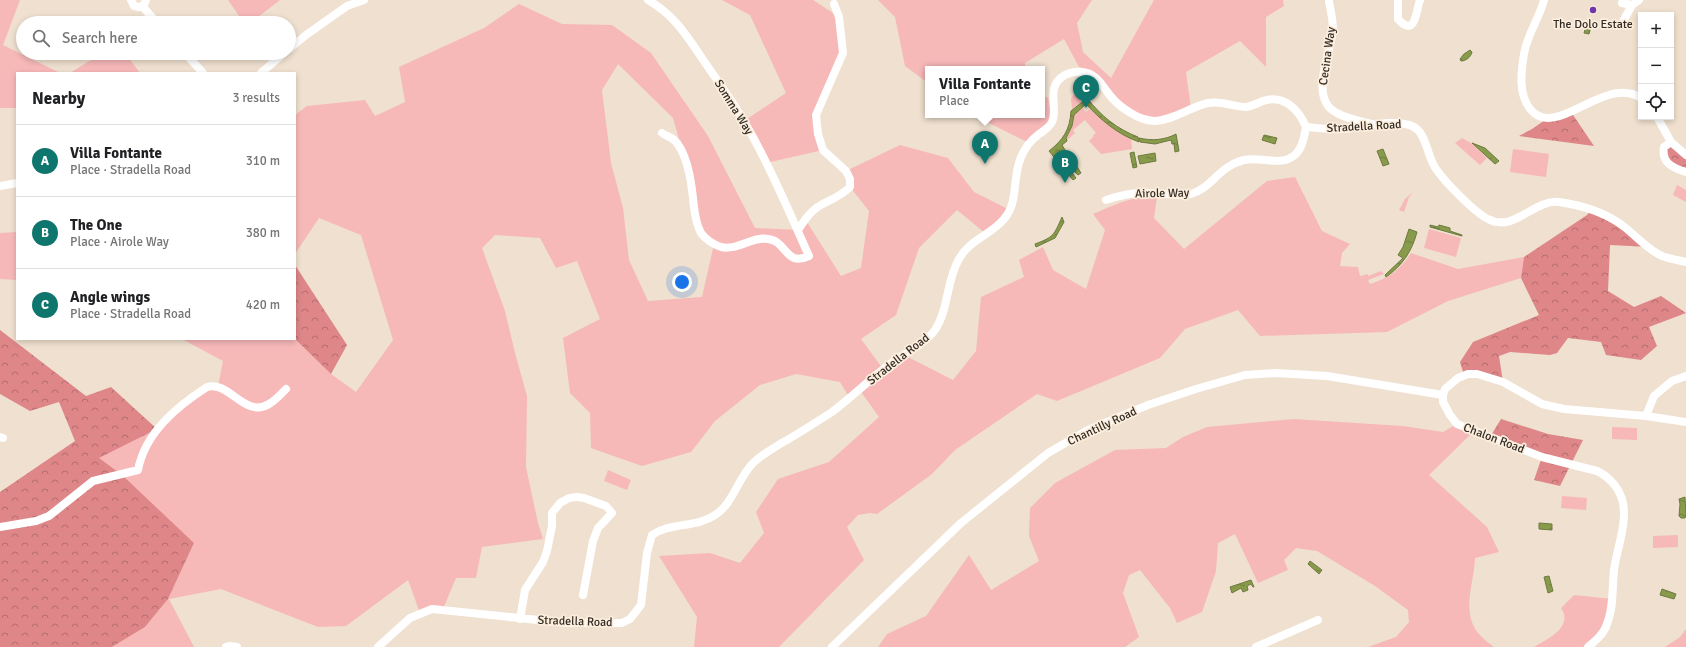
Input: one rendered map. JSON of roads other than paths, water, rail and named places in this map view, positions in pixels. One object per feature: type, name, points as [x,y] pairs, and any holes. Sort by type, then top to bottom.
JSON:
[{"type":"street","points":[[131,0],[134,6],[144,3],[152,16]]},
{"type":"street","points":[[296,43],[347,6],[364,0]]},
{"type":"street","name":"Somma Way","points":[[648,0],[657,5],[677,22],[730,99],[753,137],[809,256],[801,260],[794,259],[771,239],[757,240],[730,248],[719,247],[707,240],[701,233],[696,218],[690,177],[685,157],[677,142],[672,137],[664,135]]},
{"type":"street","points":[[1398,0],[1398,19],[1402,24],[1408,25],[1416,21],[1420,0]]},
{"type":"street","points":[[1544,0],[1530,32],[1524,53],[1522,92],[1527,106],[1534,114],[1548,118],[1560,116],[1598,98],[1613,93],[1623,92],[1638,96]]},
{"type":"street","points":[[1621,25],[1632,5],[1639,0]]},
{"type":"street","name":"Cecina Way","points":[[1328,1],[1333,30],[1322,80],[1322,94],[1327,105],[1336,113],[1375,125]]},
{"type":"street","points":[[1622,3],[1632,5]]},
{"type":"street","points":[[798,230],[805,219],[819,205],[837,198],[850,187],[850,179],[846,171],[823,150],[818,134],[816,115],[843,53],[839,17],[834,4]]},
{"type":"street","points":[[191,60],[202,72]]},
{"type":"street","points":[[262,72],[276,60]]},
{"type":"street","name":"Stradella Road","points":[[378,647],[410,618],[432,609],[567,623],[614,624],[622,623],[630,619],[641,605],[648,552],[652,535],[666,527],[701,521],[711,518],[720,512],[752,464],[834,411],[891,363],[930,337],[941,320],[952,275],[959,258],[976,240],[1004,219],[1010,210],[1014,199],[1017,168],[1029,143],[1047,129],[1052,122],[1054,110],[1052,97],[1053,92],[1058,82],[1064,76],[1081,72],[1090,74],[1097,79],[1119,105],[1132,113],[1153,121],[1170,118],[1211,102],[1220,102],[1246,107],[1273,99],[1284,100],[1292,106],[1302,117],[1306,128],[1341,130],[1375,125],[1407,124],[1416,128],[1422,134],[1427,145],[1430,158],[1440,175],[1482,215],[1490,220],[1502,222],[1512,221],[1545,204],[1554,202],[1583,207],[1596,211],[1619,223],[1662,256],[1686,262]]},
{"type":"street","points":[[1660,120],[1672,142],[1686,155]]},
{"type":"street","name":"Airole Way","points":[[1106,200],[1133,193],[1180,195],[1192,194],[1204,189],[1217,175],[1231,164],[1246,160],[1260,159],[1283,162],[1299,151],[1306,128]]},
{"type":"street","points":[[1672,142],[1664,148],[1663,154],[1665,161],[1686,172]]},
{"type":"street","points":[[0,186],[16,183]]},
{"type":"street","name":"Chantilly Road","points":[[832,647],[961,523],[1042,458],[1088,430],[1196,388],[1246,375],[1276,373],[1327,376],[1443,395]]},
{"type":"street","points":[[1443,395],[1448,385],[1458,378],[1464,375],[1477,374],[1503,382],[1542,404],[1564,409],[1646,416],[1686,422]]},
{"type":"street","points":[[1646,416],[1654,396],[1672,381],[1686,376]]},
{"type":"street","points":[[0,527],[36,521],[49,516],[93,481],[138,470],[141,456],[157,429],[171,414],[206,387],[213,385],[218,386],[239,401],[259,407],[269,404],[286,389]]},
{"type":"street","name":"Chalon Road","points":[[1443,395],[1443,402],[1446,409],[1458,424],[1542,457],[1597,471],[1610,480],[1620,494],[1623,502],[1624,516],[1614,570],[1609,618],[1602,634],[1588,647]]},
{"type":"street","points":[[520,619],[525,590],[543,562],[547,551],[552,526],[552,513],[560,503],[569,498],[578,497],[606,506],[612,513],[598,528],[593,541],[583,595]]},
{"type":"street","points":[[1256,647],[1318,620]]},
{"type":"street","points":[[226,647],[237,647]]},
{"type":"water","points":[[1588,21],[1592,23],[1589,34],[1584,33]]},
{"type":"water","points":[[1470,50],[1472,52],[1469,57],[1461,61],[1460,59],[1464,54]]},
{"type":"water","points":[[1087,98],[1098,111],[1110,121],[1130,134],[1138,137],[1139,142],[1131,139],[1110,126],[1086,104],[1074,115],[1072,126],[1066,138],[1067,141],[1062,145],[1065,150],[1057,157],[1062,163],[1066,160],[1073,167],[1076,165],[1081,173],[1078,175],[1071,168],[1069,169],[1076,178],[1073,180],[1049,151],[1062,139],[1065,134],[1069,124],[1071,111]]},
{"type":"water","points":[[1176,134],[1179,151],[1175,152],[1174,144],[1172,144],[1171,140],[1155,144],[1140,142],[1139,138],[1158,139],[1167,138]]},
{"type":"water","points":[[1264,135],[1277,138],[1275,144],[1262,140]]},
{"type":"water","points":[[1472,143],[1485,148],[1499,161],[1495,164]]},
{"type":"water","points":[[1383,149],[1389,164],[1383,166],[1377,151]]},
{"type":"water","points":[[981,151],[992,151],[989,156],[981,155]]},
{"type":"water","points":[[1134,152],[1137,167],[1133,168],[1130,153]]},
{"type":"water","points":[[1155,153],[1156,161],[1140,164],[1138,156]]},
{"type":"water","points":[[1062,217],[1064,222],[1055,238],[1036,247],[1035,244],[1053,235]]},
{"type":"water","points":[[1430,225],[1438,227],[1439,225],[1450,228],[1450,231],[1462,236],[1430,227]]},
{"type":"water","points":[[1409,229],[1417,232],[1412,245],[1402,262],[1386,277],[1385,275],[1403,258],[1398,255],[1403,247]]},
{"type":"water","points":[[1685,497],[1686,515],[1685,518],[1681,518],[1679,516],[1679,499]]},
{"type":"water","points":[[1539,523],[1552,524],[1552,530],[1539,529]]},
{"type":"water","points":[[1310,561],[1322,570],[1319,574],[1308,564]]},
{"type":"water","points":[[1549,576],[1553,591],[1548,593],[1544,577]]},
{"type":"water","points":[[1251,580],[1254,587],[1251,584],[1247,586],[1248,590],[1243,592],[1241,588],[1232,593],[1230,587]]},
{"type":"water","points":[[1662,589],[1676,594],[1674,599],[1660,595]]},
{"type":"place","name":"The Dolo Estate","points":[[1593,10]]},
{"type":"place","name":"Angle wings","points":[[1086,108]]},
{"type":"place","name":"Villa Fontante","points":[[985,164]]},
{"type":"place","name":"The One","points":[[1065,183]]}]
